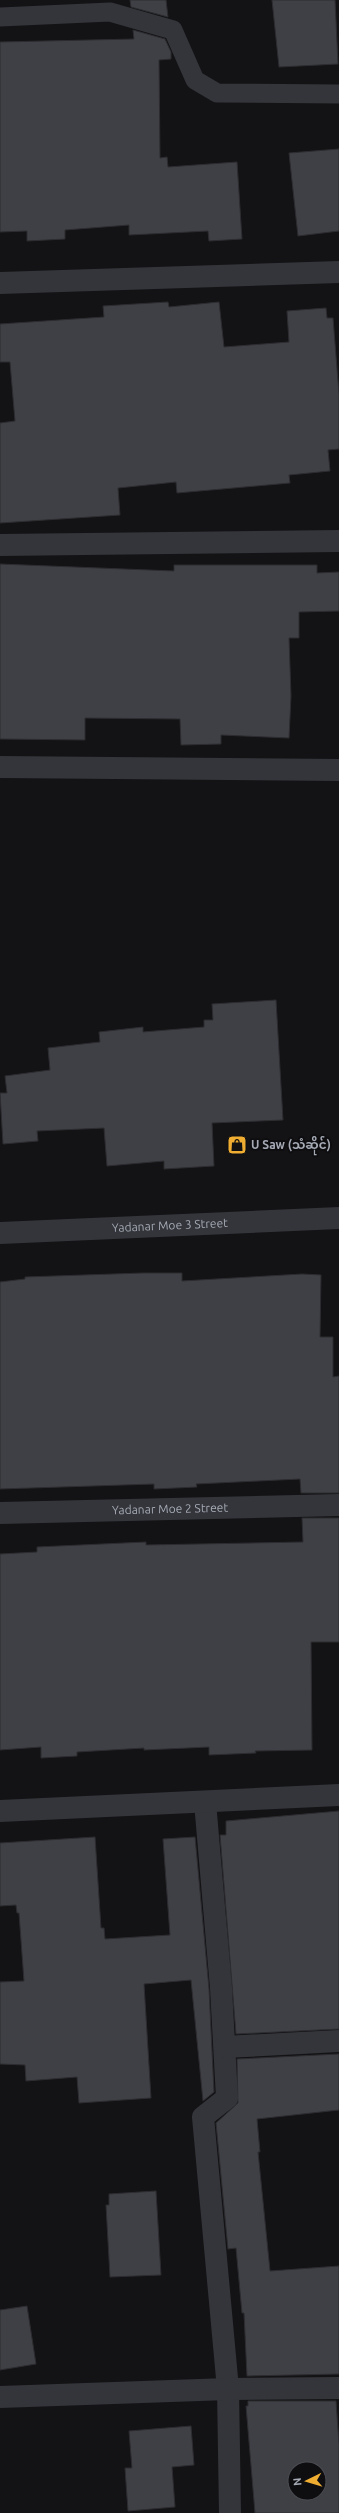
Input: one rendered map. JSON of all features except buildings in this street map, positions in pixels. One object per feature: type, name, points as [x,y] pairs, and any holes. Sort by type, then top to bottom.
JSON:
[{"type":"street","points":[[0,283],[339,272]]},
{"type":"street","points":[[0,545],[339,540]]},
{"type":"street","points":[[0,767],[339,770]]},
{"type":"street","name":"Yadanar Moe 3 Street","points":[[0,1233],[339,1218]]},
{"type":"street","name":"Yadanar Moe 2 Street","points":[[0,1513],[339,1505]]},
{"type":"street","points":[[0,1811],[339,1795]]},
{"type":"street","points":[[204,1802],[225,2047],[227,2098],[203,2117],[228,2389],[230,2513]]},
{"type":"street","points":[[225,2047],[339,2041]]},
{"type":"street","points":[[0,2396],[228,2389],[339,2388]]},
{"type":"lane","points":[[0,17],[110,12],[173,30],[194,80],[216,93],[339,94]]},
{"type":"place","name":"U Saw (သံဆိုင်)","points":[[237,1145]]}]
